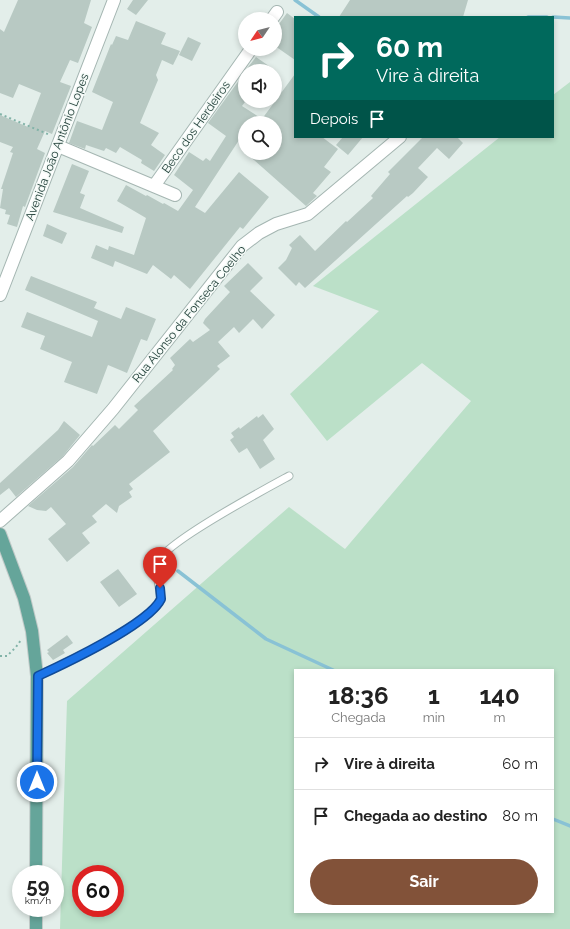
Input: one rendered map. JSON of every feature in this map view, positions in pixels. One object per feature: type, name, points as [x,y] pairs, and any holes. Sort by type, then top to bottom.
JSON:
[{"type":"main road","points":[[0,534],[24,598],[32,632],[38,676],[36,865]]},
{"type":"main road","points":[[36,917],[36,929]]},
{"type":"street","name":"Avenida João Antônio Lopes","points":[[0,295],[114,0]]},
{"type":"street","name":"Beco dos Herdeiros","points":[[154,186],[246,56]]},
{"type":"street","name":"Rua Alonso da Fonseca Coelho","points":[[0,521],[68,461],[128,390],[242,246],[259,233],[276,224],[308,214],[399,138]]},
{"type":"street","name":"Beco dos Herdeiros","points":[[59,143],[175,195]]},
{"type":"lane","points":[[38,676],[85,654],[152,612],[161,599],[158,562],[165,552],[215,517],[288,476]]},
{"type":"path","points":[[0,114],[59,143]]},
{"type":"path","points":[[0,656],[7,656],[16,647],[24,633],[32,632]]},
{"type":"green space","points":[[570,82],[570,929],[60,929],[60,917],[64,917],[64,865],[62,865],[67,701],[289,507],[345,549],[471,401],[422,363],[327,441],[290,394],[379,311],[313,286],[499,138],[554,138],[554,94]]},
{"type":"building","points":[[18,0],[91,0],[84,23],[92,27],[78,63],[70,60],[60,82],[71,86],[52,134],[45,131],[37,149],[45,153],[25,207],[23,206],[17,227],[7,224],[10,215],[5,214],[6,210],[0,208],[3,189],[1,189],[13,153],[10,152],[13,147],[0,142],[0,115],[28,127],[41,93],[19,84],[13,98],[0,93],[0,29],[4,32]]},
{"type":"building","points":[[133,0],[148,0],[136,15],[127,9]]},
{"type":"building","points":[[350,0],[468,0],[463,16],[340,16]]},
{"type":"building","points":[[287,13],[294,18],[294,59],[282,51],[282,20]]},
{"type":"building","points":[[136,21],[166,33],[161,44],[180,51],[173,65],[162,60],[156,75],[158,80],[140,123],[159,133],[151,145],[165,155],[154,171],[141,163],[142,160],[120,147],[116,153],[106,148],[104,151],[86,145],[85,149],[69,143],[77,121],[102,130],[113,102],[92,92],[111,44],[112,45],[116,36],[128,40]]},
{"type":"building","points":[[188,37],[201,43],[192,61],[179,55]]},
{"type":"building","points":[[256,57],[266,64],[250,64]]},
{"type":"building","points":[[294,75],[294,138],[323,138],[338,149],[324,167],[331,172],[313,193],[317,196],[306,206],[254,160],[282,160],[282,116],[264,116],[270,108],[282,108],[282,92]]},
{"type":"building","points":[[238,82],[238,108],[245,108],[257,116],[238,116],[238,142],[195,207],[205,213],[239,172],[269,197],[243,229],[240,227],[190,289],[174,275],[171,279],[153,265],[147,274],[115,261],[113,267],[91,258],[96,245],[108,250],[109,246],[134,255],[146,218],[117,201],[126,185],[178,211],[193,190],[174,175],[189,152],[203,161],[206,158],[210,161],[226,136],[208,123]]},
{"type":"building","points":[[342,138],[362,138],[348,155],[336,145]]},
{"type":"building","points":[[422,138],[458,138],[463,143],[449,159],[437,148],[418,168],[428,177],[413,193],[408,197],[407,196],[305,288],[299,282],[296,286],[278,268],[286,260],[292,248],[289,245],[300,235],[315,251],[346,221],[347,222],[373,198],[371,196],[390,174],[388,172]]},
{"type":"building","points":[[72,164],[89,171],[80,193],[85,195],[80,208],[124,227],[122,233],[53,212]]},
{"type":"building","points":[[47,224],[67,233],[62,244],[43,236]]},
{"type":"building","points":[[248,263],[263,278],[250,291],[275,315],[262,329],[253,319],[239,333],[234,327],[218,342],[230,356],[217,366],[220,369],[153,431],[170,452],[129,484],[133,489],[129,492],[132,497],[119,506],[117,513],[106,504],[92,516],[97,522],[82,533],[90,543],[67,562],[48,539],[66,524],[51,507],[46,511],[37,510],[28,506],[73,467],[92,445],[93,446],[115,425],[119,429],[138,410],[134,406],[173,370],[172,369],[175,365],[170,358],[190,339],[193,342],[210,330],[203,323],[205,319],[230,292],[224,286]]},
{"type":"building","points":[[31,276],[97,302],[94,308],[121,319],[126,307],[156,319],[147,341],[141,339],[127,373],[108,365],[97,394],[64,382],[72,362],[40,349],[45,336],[21,327],[27,312],[92,337],[98,321],[25,290]]},
{"type":"building","points":[[263,414],[274,429],[263,440],[275,459],[260,469],[247,448],[239,453],[230,440],[234,437],[231,433],[239,427],[240,429],[257,416],[258,418]]},
{"type":"building","points":[[64,421],[80,435],[63,456],[16,497],[9,488],[0,495],[0,483],[58,430]]},
{"type":"building","points":[[118,569],[137,594],[119,607],[100,582]]},
{"type":"building","points":[[67,635],[73,643],[63,650],[65,653],[53,660],[47,653],[49,652],[47,650]]},
{"type":"waterway","points":[[295,0],[318,16]]},
{"type":"waterway","points":[[554,17],[570,18]]},
{"type":"waterway","points":[[178,571],[266,639],[331,669]]},
{"type":"waterway","points":[[554,819],[570,826]]},
{"type":"route","points":[[37,782],[38,676],[85,654],[152,612],[161,599],[160,588]]}]
